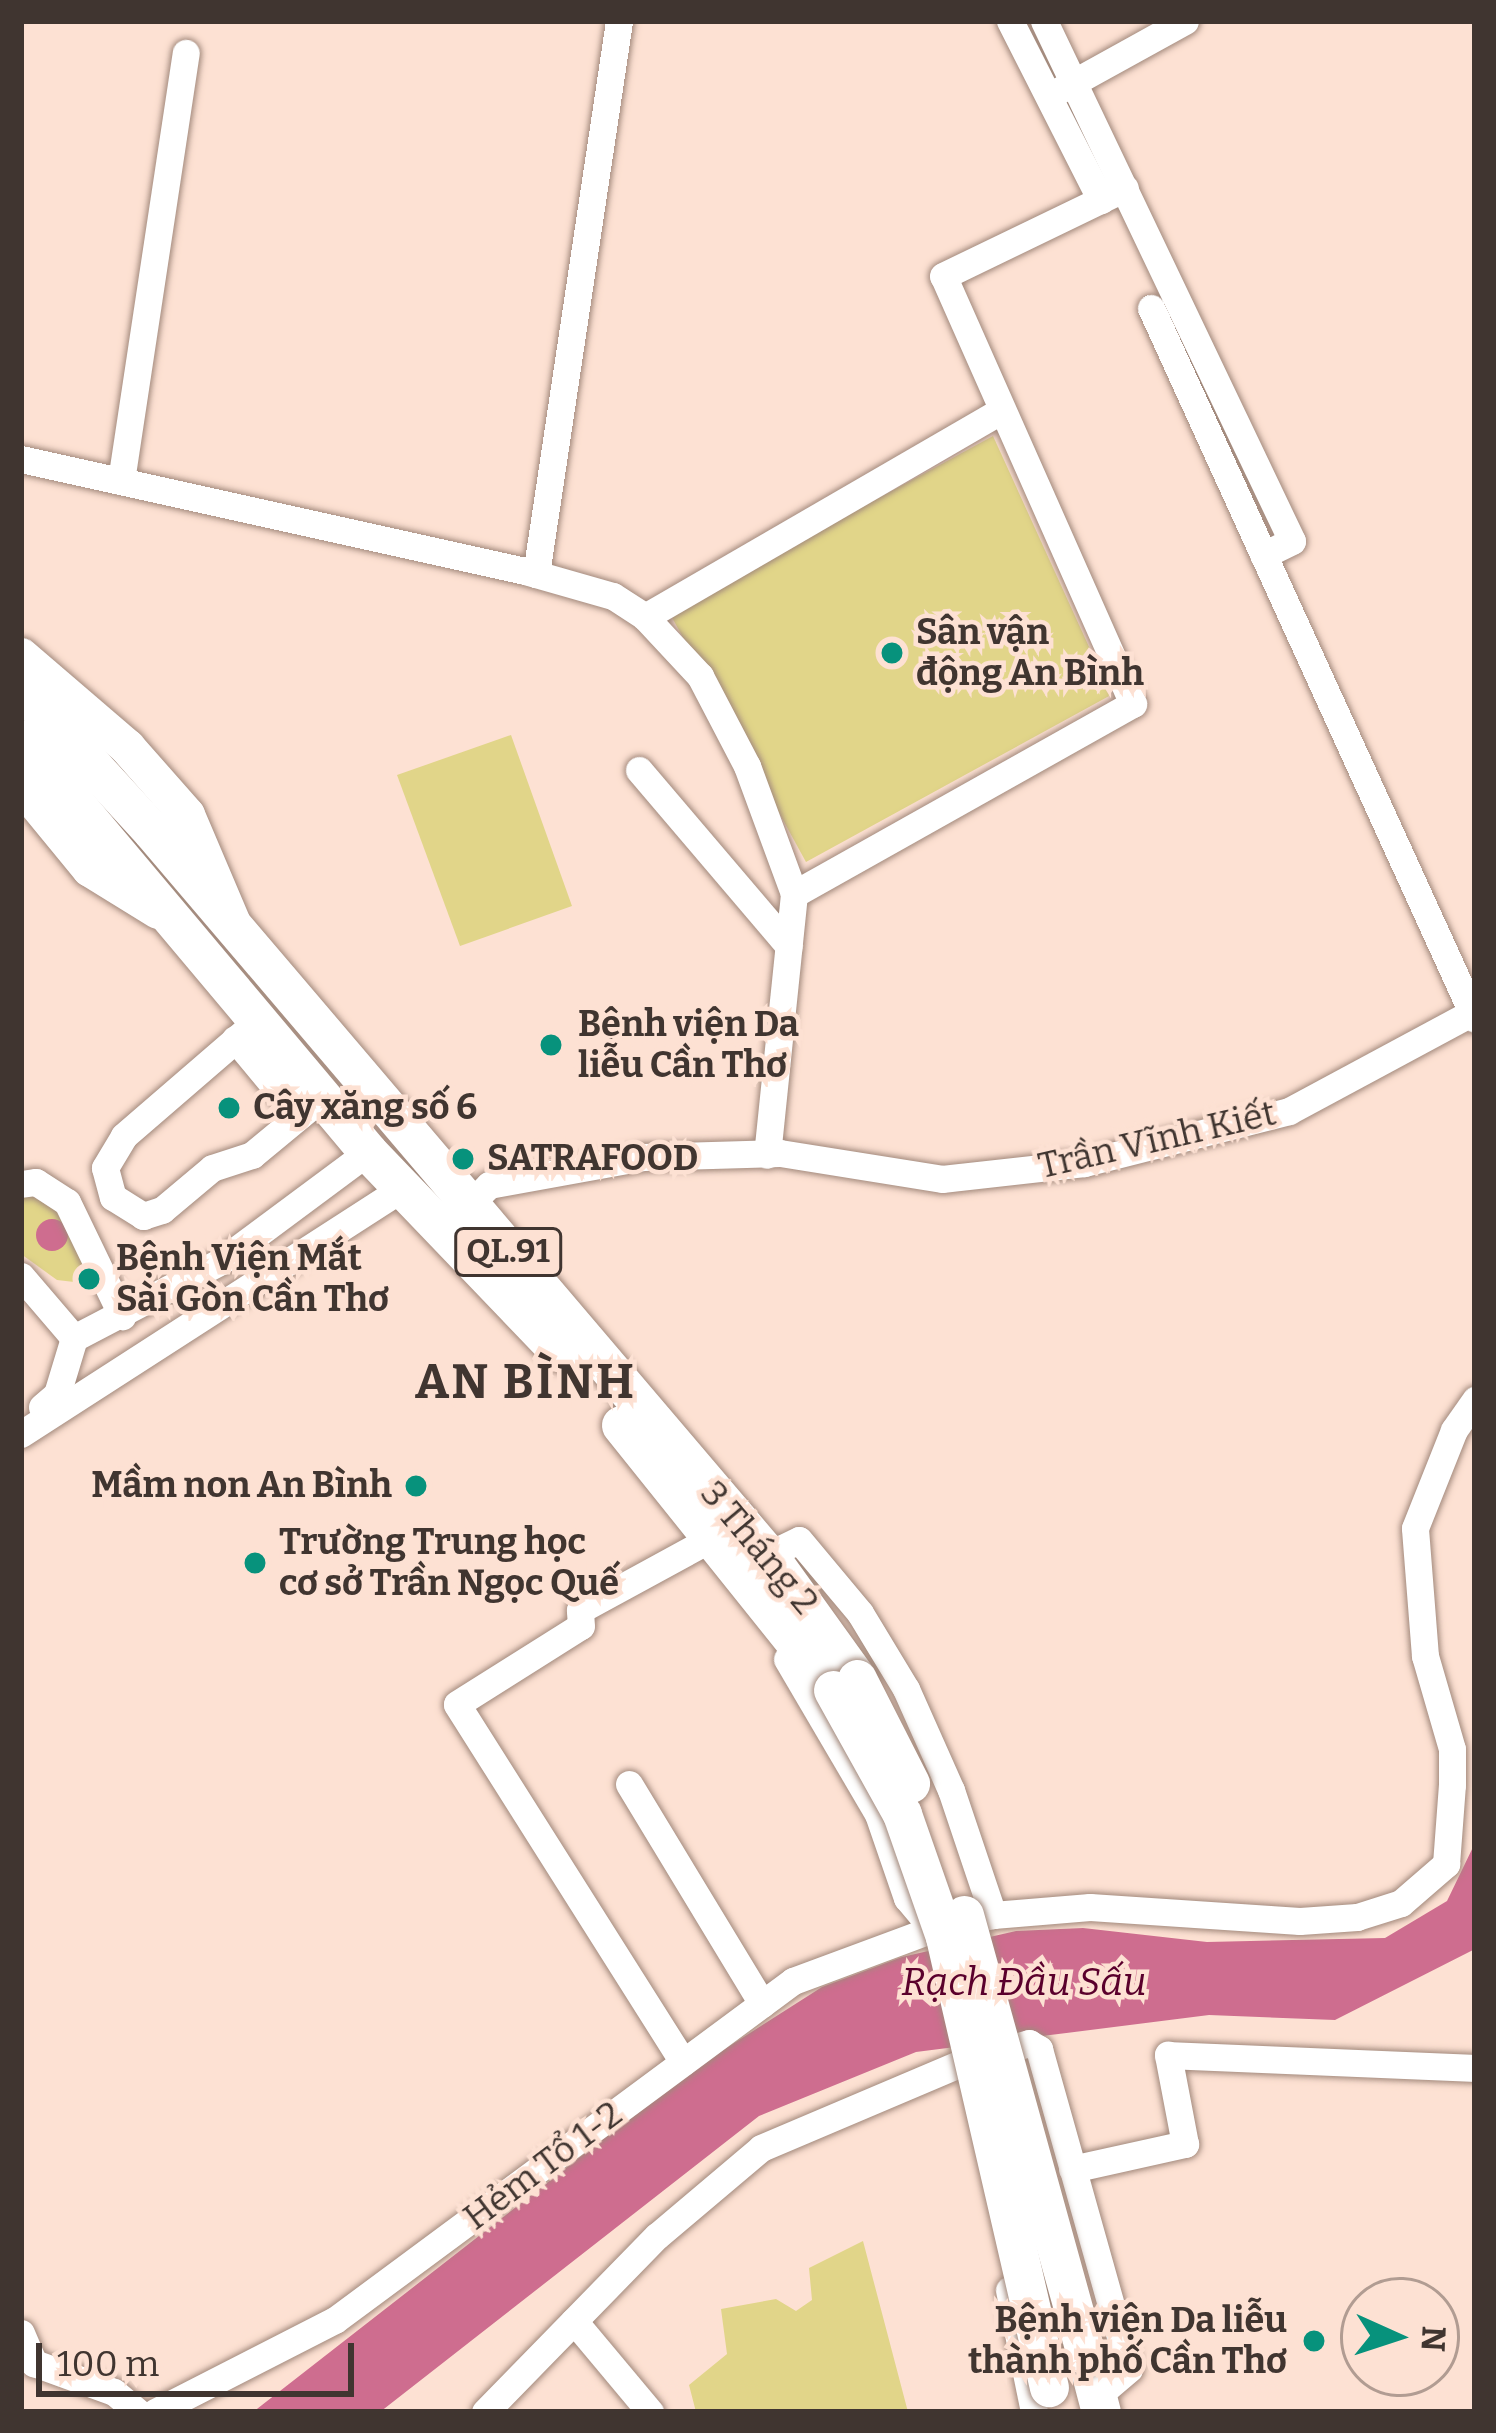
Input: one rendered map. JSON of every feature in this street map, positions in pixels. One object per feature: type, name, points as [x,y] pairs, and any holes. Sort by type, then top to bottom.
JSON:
[{"type":"highway","name":"3 Tháng 2","points":[[21,688],[152,831],[468,1206],[890,1736],[971,1933],[1099,2404]]},
{"type":"highway","name":"3 Tháng 2","points":[[21,740],[164,914],[246,1030],[311,1106],[405,1187],[554,1345],[714,1537],[763,1572]]},
{"type":"highway","name":"3 Tháng 2","points":[[845,1685],[902,1814],[945,1937],[1046,2404]]},
{"type":"main road","points":[[21,656],[127,747],[187,815],[235,930]]},
{"type":"main road","points":[[21,785],[90,869],[164,914]]},
{"type":"street","points":[[536,574],[619,21]]},
{"type":"street","points":[[1010,21],[1049,97],[1113,194],[1292,541],[1263,555]]},
{"type":"street","points":[[1044,21],[1074,82],[1113,194]]},
{"type":"street","points":[[1049,97],[1185,21]]},
{"type":"street","points":[[121,481],[186,53]]},
{"type":"street","points":[[794,893],[1133,704],[999,412],[944,276],[1113,194]]},
{"type":"street","points":[[1150,308],[1474,1014]]},
{"type":"street","points":[[645,616],[999,412]]},
{"type":"street","points":[[21,459],[536,574],[613,596],[645,616],[700,676],[747,766],[794,893],[766,1155]]},
{"type":"street","points":[[639,770],[789,946]]},
{"type":"street","name":"Trần Vĩnh Kiết","points":[[468,1206],[489,1185],[643,1156],[766,1155],[943,1179],[1084,1163],[1289,1112],[1474,1014]]},
{"type":"street","points":[[246,1030],[124,1136],[105,1168],[112,1197],[142,1216],[162,1210],[212,1168],[252,1154],[311,1106]]},
{"type":"street","points":[[42,1407],[57,1394],[74,1338],[221,1261],[368,1152]]},
{"type":"street","points":[[21,1184],[36,1182],[68,1202],[122,1316]]},
{"type":"street","points":[[21,1434],[405,1187]]},
{"type":"street","points":[[21,1276],[74,1338]]},
{"type":"street","name":"Hẻm Tổ 1-2","points":[[155,2412],[335,2320],[793,1981],[933,1929],[993,1916],[1090,1906],[1300,1922],[1357,1917],[1401,1903],[1446,1864],[1452,1785],[1452,1749],[1425,1656],[1415,1528],[1454,1430],[1475,1400]]},
{"type":"street","points":[[683,2062],[458,1704],[581,1626],[580,1610],[714,1537]]},
{"type":"street","points":[[933,1929],[907,1898],[841,1741],[754,1609],[763,1572],[799,1540],[860,1613],[906,1689],[951,1790],[993,1916]]},
{"type":"street","points":[[629,1784],[762,2004]]},
{"type":"street","points":[[485,2412],[657,2236],[761,2148],[962,2063],[1029,2043],[1039,2049],[1129,2369],[1099,2404]]},
{"type":"street","points":[[1072,2169],[1185,2144],[1168,2055],[1475,2068]]},
{"type":"street","points":[[962,2063],[1046,2404]]},
{"type":"street","points":[[574,2321],[650,2412]]},
{"type":"street","points":[[21,2333],[34,2363],[114,2392],[138,2412]]},
{"type":"shaded area","name":"Sân vận động An Bình","points":[[993,436],[1111,695],[806,862],[669,612]]},
{"type":"shaded area","points":[[511,735],[572,906],[460,946],[397,775]]},
{"type":"shaded area","points":[[21,1190],[65,1215],[90,1271],[83,1283],[57,1280],[21,1254]]},
{"type":"shaded area","points":[[863,2241],[908,2412],[696,2412],[689,2385],[727,2354],[721,2309],[776,2299],[796,2311],[812,2300],[809,2268]]},
{"type":"water","points":[[52,1219],[63,1224],[68,1235],[63,1246],[52,1251],[41,1246],[36,1235],[41,1224]]},
{"type":"water","name":"Rạch Đầu Sấu","points":[[1475,1843],[1475,1949],[1335,2020],[1209,2015],[916,2052],[759,2116],[380,2412],[253,2412],[692,2070],[822,1987],[902,1957],[1016,1931],[1083,1928],[1207,1942],[1385,1938],[1447,1901]]},
{"type":"place","name":"Sân vận động An Bình","points":[[892,653]]},
{"type":"place","name":"Bệnh viện Da liễu Cần Thơ","points":[[551,1045]]},
{"type":"place","name":"Cây xăng số 6","points":[[229,1108]]},
{"type":"place","name":"SATRAFOOD","points":[[463,1159]]},
{"type":"place","name":"Bệnh Viện Mắt Sài Gòn Cần Thơ","points":[[89,1279]]},
{"type":"place","name":"Mầm non An Bình","points":[[416,1486]]},
{"type":"place","name":"Trường Trung học cơ sở Trần Ngọc Quế","points":[[255,1563]]},
{"type":"place","name":"Bệnh viện Da liễu thành phố Cần Thơ","points":[[1314,2341]]},
{"type":"district","name":"AN BÌNH","points":[[526,1383]]}]
